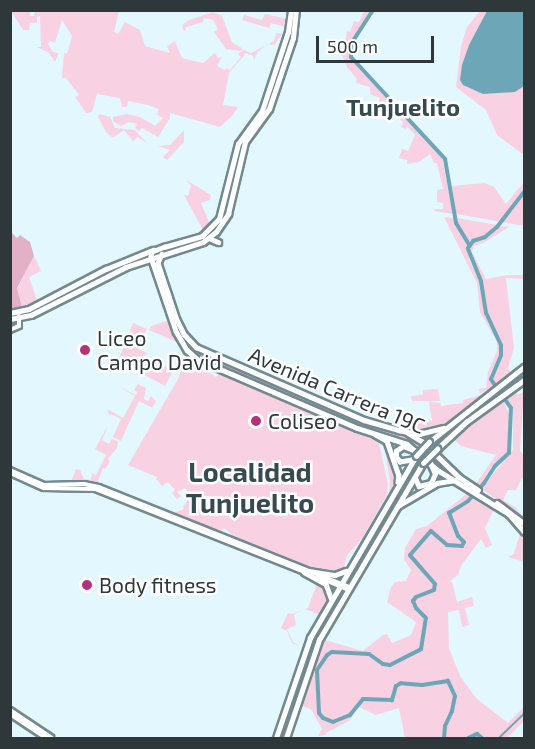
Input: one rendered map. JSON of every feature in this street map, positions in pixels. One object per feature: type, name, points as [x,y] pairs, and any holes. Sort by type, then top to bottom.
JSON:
[{"type":"main road","points":[[10,319],[106,269],[165,247],[198,238],[214,230],[224,209],[239,142],[264,107],[288,32],[291,10]]},
{"type":"main road","points":[[208,239],[228,212],[246,141],[268,112],[293,35],[296,10]]},
{"type":"main road","points":[[16,317],[26,317],[109,275],[162,254],[208,239],[215,238],[219,242]]},
{"type":"main road","points":[[150,260],[152,252],[165,247]]},
{"type":"main road","name":"Avenida Carrera 19C","points":[[162,254],[159,266],[181,328],[194,346],[210,356],[366,420],[398,430],[422,442],[472,488]]},
{"type":"main road","name":"Avenida Carrera 19C","points":[[150,260],[176,331],[187,350],[209,366],[375,434],[408,444],[415,455],[472,488]]},
{"type":"main road","points":[[10,330],[17,328],[16,317]]},
{"type":"main road","points":[[277,738],[295,699],[313,649],[344,587],[350,567],[415,455],[525,367]]},
{"type":"main road","points":[[475,416],[525,380]]},
{"type":"main road","points":[[305,650],[344,587],[372,548],[423,463],[488,403],[485,401],[475,406]]},
{"type":"main road","points":[[398,430],[421,434],[451,425]]},
{"type":"main road","points":[[375,434],[387,441],[399,475],[397,487]]},
{"type":"main road","points":[[416,473],[416,484],[430,484],[435,474],[430,463]]},
{"type":"main road","points":[[10,472],[37,486],[95,489],[307,572],[328,586],[331,595],[329,603],[305,650],[277,738]]},
{"type":"main road","points":[[10,472],[43,485],[84,484],[99,487],[344,587]]},
{"type":"main road","points":[[394,510],[411,496],[437,483],[455,480]]},
{"type":"main road","points":[[56,488],[59,495]]},
{"type":"main road","points":[[472,488],[525,523]]},
{"type":"main road","points":[[480,493],[511,515],[525,531]]},
{"type":"main road","points":[[392,495],[389,505],[394,510]]},
{"type":"main road","points":[[285,738],[315,651],[359,552]]},
{"type":"main road","points":[[307,572],[337,575],[350,567]]},
{"type":"main road","points":[[329,603],[344,587]]},
{"type":"main road","points":[[326,628],[327,621]]},
{"type":"main road","points":[[285,738],[310,645]]},
{"type":"main road","points":[[293,691],[296,711]]},
{"type":"main road","points":[[10,712],[46,738]]},
{"type":"main road","points":[[10,712],[52,738]]},
{"type":"shaded area","points":[[11,11],[30,11],[30,16],[34,16],[35,11],[119,11],[114,32],[118,34],[125,22],[140,30],[145,46],[170,53],[167,46],[175,41],[182,58],[203,63],[215,53],[218,58],[222,57],[217,66],[225,70],[226,68],[230,70],[241,57],[238,54],[244,50],[251,53],[265,46],[257,53],[254,60],[253,56],[246,53],[229,73],[223,105],[238,107],[220,127],[170,113],[170,118],[158,137],[142,128],[139,131],[135,128],[137,124],[129,122],[121,126],[113,121],[113,117],[127,114],[140,117],[155,126],[163,118],[157,115],[159,109],[148,105],[128,101],[127,107],[122,107],[120,98],[97,94],[92,112],[86,113],[75,97],[79,95],[66,78],[62,78],[64,53],[67,54],[72,36],[62,20],[55,43],[50,41],[48,44],[53,52],[59,53],[55,62],[49,53],[37,47],[41,47],[40,16],[37,17],[37,23],[30,23],[29,30],[23,30]]},
{"type":"shaded area","points":[[364,11],[371,11],[352,40],[349,56],[442,158],[453,214],[434,211],[443,209],[443,203],[437,202],[437,190],[443,189],[437,163],[434,163],[430,154],[419,162],[407,164],[407,160],[399,158],[402,149],[408,151],[415,135],[407,126],[406,129],[401,127],[403,122],[397,115],[386,111],[386,108],[378,103],[380,98],[370,94],[370,87],[356,83],[357,79],[347,67],[340,49],[344,49],[347,31],[350,32],[354,21],[359,22]]},
{"type":"shaded area","points":[[480,11],[524,11],[524,155],[497,135],[486,110],[456,87],[461,46],[467,27]]},
{"type":"shaded area","points":[[213,12],[222,16],[232,42],[243,49],[241,51],[226,49],[214,32],[218,29],[213,20],[204,18],[203,22],[186,27],[184,31],[182,25],[189,20]]},
{"type":"shaded area","points":[[265,14],[287,19],[286,27],[271,23],[269,28],[242,20],[244,15],[262,20]]},
{"type":"shaded area","points":[[276,33],[282,34],[274,45],[268,44],[274,41]]},
{"type":"shaded area","points":[[99,114],[110,117],[115,128],[135,130],[147,143],[138,137],[133,141],[124,130],[113,138],[106,132],[98,117]]},
{"type":"shaded area","points":[[184,130],[184,142],[167,160],[163,157],[170,150],[158,146],[170,145]]},
{"type":"shaded area","points":[[186,180],[211,195],[210,200],[201,203],[211,227],[204,232],[184,195],[188,196],[191,186]]},
{"type":"shaded area","points":[[524,182],[524,226],[456,214],[452,186],[485,183],[494,187],[506,204]]},
{"type":"shaded area","points":[[444,217],[453,218],[468,245],[469,259],[480,283],[484,313],[500,344],[500,354],[490,374],[494,390],[490,392],[486,390],[480,394],[479,389],[486,388],[488,372],[497,351],[497,342],[480,312],[477,283]]},
{"type":"shaded area","points":[[457,218],[497,225],[483,237],[469,241],[459,228]]},
{"type":"shaded area","points":[[501,226],[509,227],[474,246],[472,252],[486,279],[524,275],[524,279],[506,278],[514,348],[508,368],[511,373],[497,387],[492,376],[503,354],[503,344],[486,311],[483,283],[470,247],[471,244],[484,240]]},
{"type":"shaded area","points":[[10,231],[17,238],[20,235],[30,242],[34,256],[17,288],[22,307],[11,310]]},
{"type":"shaded area","points":[[34,256],[41,271],[29,277],[37,300],[22,307],[17,289]]},
{"type":"shaded area","points":[[169,320],[179,343],[149,330],[151,326]]},
{"type":"shaded area","points":[[133,323],[147,329],[137,348],[148,354],[129,361],[118,360],[126,342],[119,338],[120,335],[127,338]]},
{"type":"shaded area","points":[[149,358],[173,371],[165,386],[130,367],[133,363]]},
{"type":"shaded area","points":[[189,358],[216,377],[219,374],[325,418],[336,428],[340,424],[371,436],[379,443],[388,484],[387,495],[362,539],[347,555],[343,570],[335,572],[319,570],[235,537],[224,528],[220,532],[174,513],[184,509],[183,507],[191,496],[185,488],[177,492],[181,496],[177,499],[172,493],[175,490],[168,482],[162,486],[156,479],[157,477],[128,465],[178,379],[184,363]]},
{"type":"shaded area","points":[[216,361],[282,387],[326,409],[324,411],[217,366]]},
{"type":"shaded area","points":[[138,384],[146,388],[144,399],[148,401],[151,396],[156,401],[152,408],[139,401],[121,441],[113,437],[121,419],[111,414],[110,416],[107,409],[123,418],[135,396],[120,387],[136,395],[137,392],[134,390]]},
{"type":"shaded area","points":[[438,389],[440,401],[412,401],[411,396],[423,395],[423,390]]},
{"type":"shaded area","points":[[514,391],[518,395],[524,391],[520,451],[524,455],[524,478],[516,490],[508,490],[503,500],[515,507],[524,518],[481,489],[513,450],[513,407],[506,397]]},
{"type":"shaded area","points":[[487,395],[451,423],[417,433],[416,424],[432,421],[429,402],[440,403],[441,406],[463,403],[463,400]]},
{"type":"shaded area","points":[[503,400],[509,414],[509,452],[492,466],[479,487],[475,485],[496,455],[461,446],[452,438],[445,445],[442,457],[437,452],[451,437],[476,417]]},
{"type":"shaded area","points":[[483,402],[487,404],[434,449],[429,444]]},
{"type":"shaded area","points":[[332,409],[362,422],[406,434],[421,443],[466,484],[438,468],[410,444],[360,427],[330,413]]},
{"type":"shaded area","points":[[108,425],[102,440],[109,444],[112,439],[118,441],[117,448],[108,459],[110,461],[105,469],[103,468],[97,484],[71,482],[76,469],[80,470],[84,479],[91,480],[92,473],[96,475],[106,455],[95,449]]},
{"type":"shaded area","points":[[378,437],[384,439],[398,476],[389,497],[390,481],[385,451]]},
{"type":"shaded area","points":[[418,457],[422,461],[394,509],[389,504]]},
{"type":"shaded area","points":[[470,491],[495,507],[485,528],[492,545],[486,548],[481,539],[461,566],[458,575],[449,582],[452,582],[457,602],[472,597],[474,606],[465,608],[469,625],[462,627],[459,610],[448,612],[449,648],[460,676],[476,698],[508,723],[524,707],[524,721],[507,738],[405,738],[399,708],[376,715],[359,707],[349,721],[326,735],[318,736],[322,729],[311,709],[301,706],[314,664],[325,640],[363,651],[383,635],[387,634],[392,643],[411,635],[416,622],[387,602],[391,587],[395,582],[406,581],[411,570],[404,559],[405,548],[416,529],[427,526]]},
{"type":"shaded area","points":[[389,507],[393,510],[348,583],[346,581],[354,566]]},
{"type":"shaded area","points":[[521,530],[524,536],[524,562],[508,557],[514,554]]},
{"type":"shaded area","points":[[318,581],[326,586],[329,596],[320,615],[305,609],[308,608]]},
{"type":"shaded area","points":[[303,610],[294,614],[296,625],[287,629],[293,642],[300,646],[292,643],[287,631],[281,628],[288,613]]},
{"type":"water","points":[[487,11],[524,11],[524,86],[515,92],[483,94],[463,85],[460,80],[469,45]]},
{"type":"waterway","points":[[373,10],[351,44],[351,57],[445,159],[456,223],[469,245]]},
{"type":"waterway","points":[[444,738],[445,726],[452,711],[455,696],[448,681],[422,685],[401,683],[396,686],[392,700],[363,699],[350,715],[333,722],[323,718],[319,713],[317,670],[327,655],[332,652],[369,654],[383,664],[390,665],[421,649],[426,618],[416,608],[413,601],[416,597],[434,590],[435,584],[410,555],[431,531],[447,545],[462,546],[464,542],[458,536],[449,513],[468,501],[495,466],[509,453],[511,408],[491,379],[501,355],[501,345],[486,313],[481,281],[468,248],[473,241],[485,237],[497,227],[524,192]]},
{"type":"waterway","points":[[499,738],[524,714]]},
{"type":"waterway","points":[[468,738],[477,734],[482,738]]},
{"type":"place","name":"Liceo Campo David","points":[[85,350]]},
{"type":"place","name":"Coliseo","points":[[256,421]]},
{"type":"place","name":"Body fitness","points":[[87,585]]},
{"type":"district","name":"Tunjuelito","points":[[403,107]]},
{"type":"district","name":"Localidad Tunjuelito","points":[[250,486]]}]
